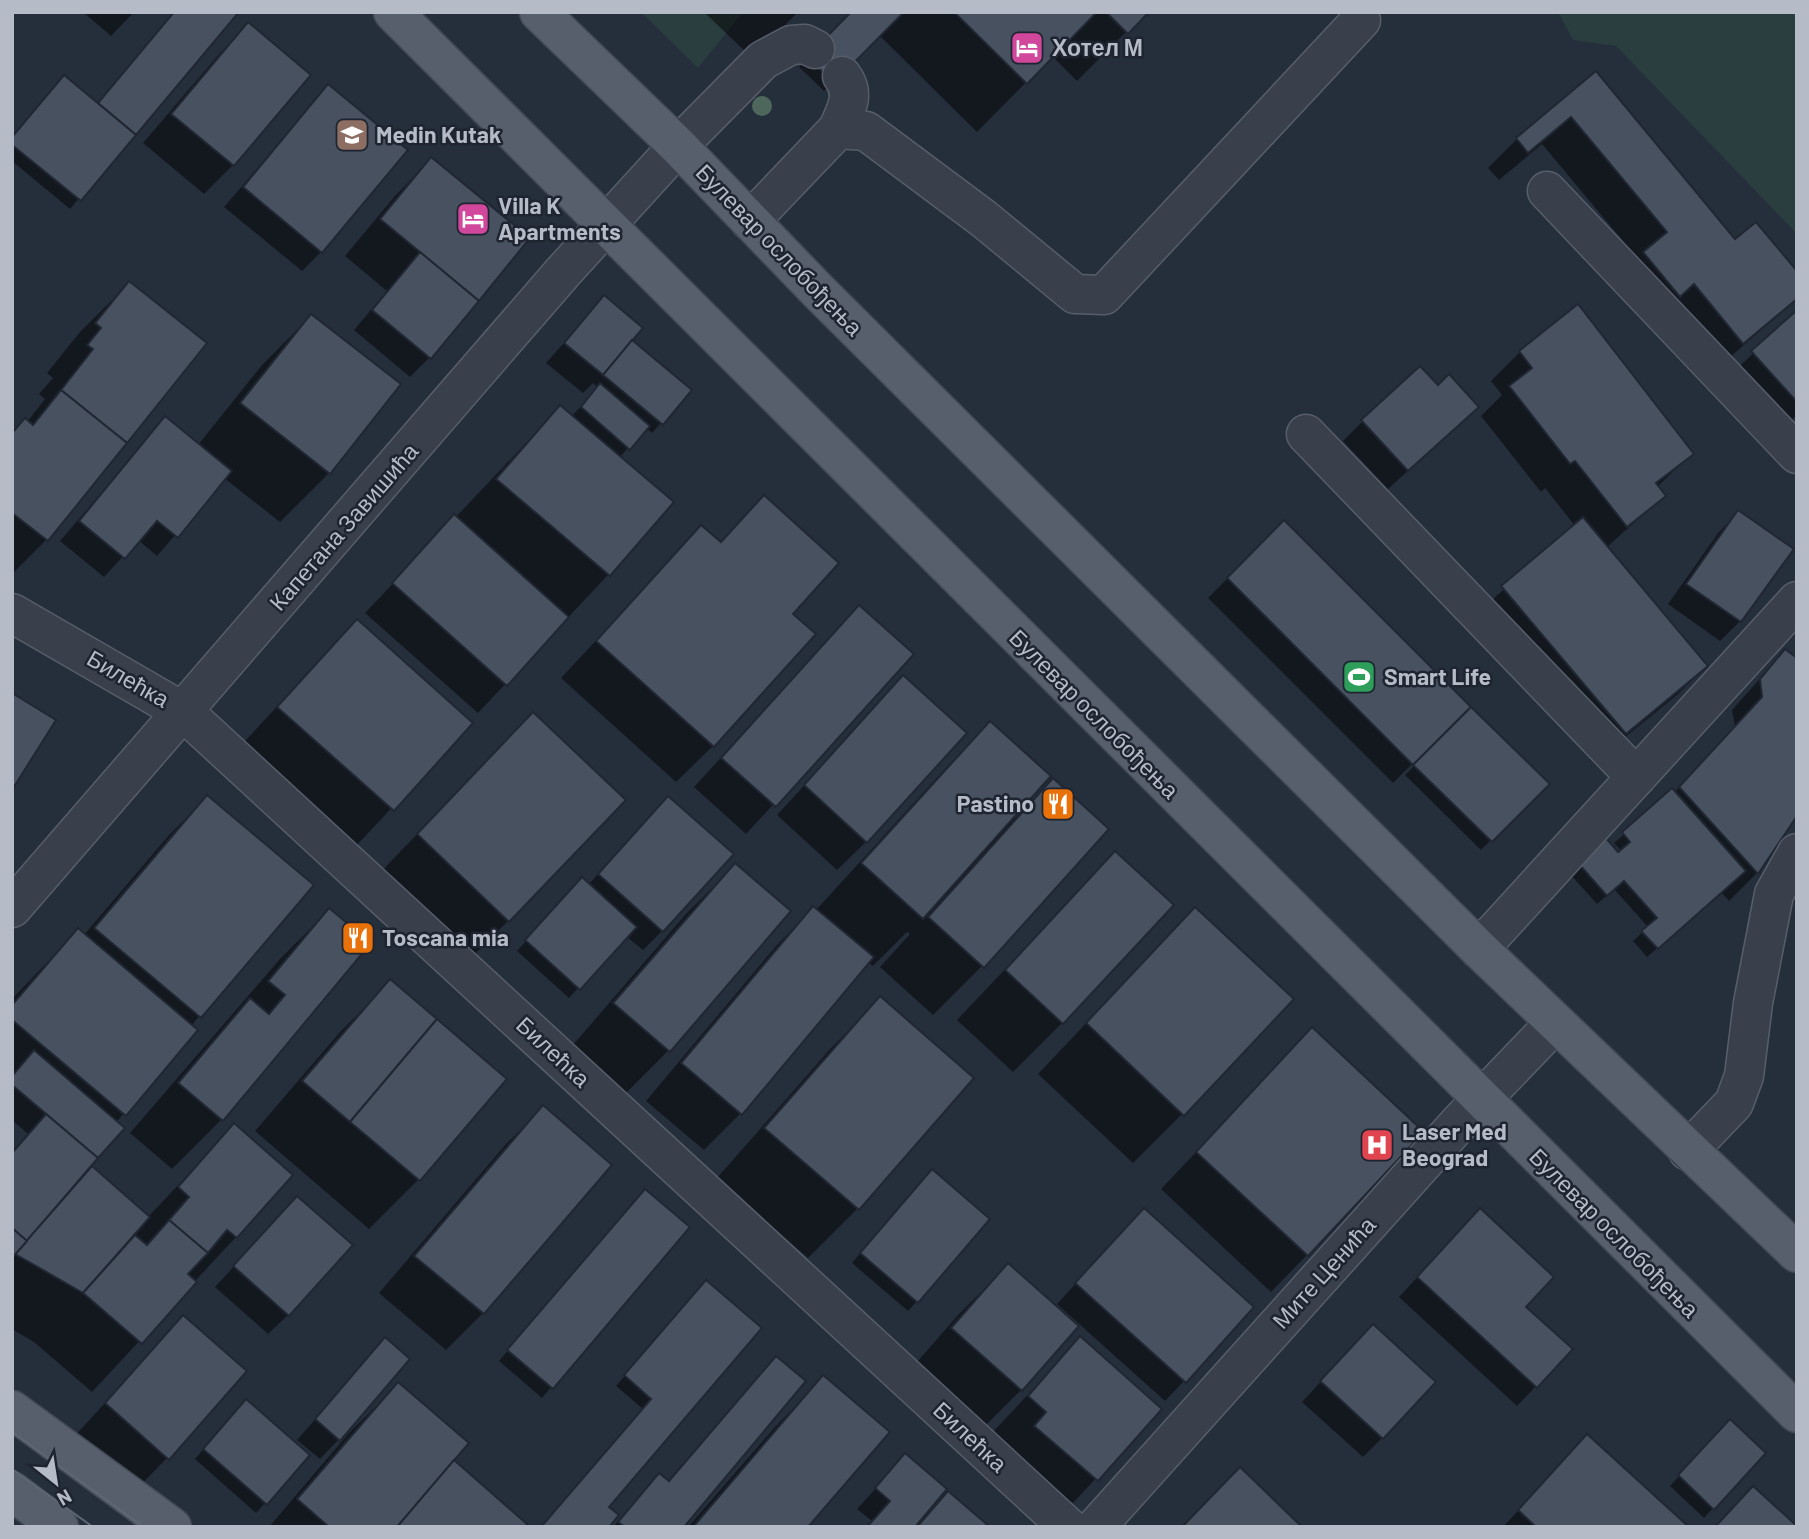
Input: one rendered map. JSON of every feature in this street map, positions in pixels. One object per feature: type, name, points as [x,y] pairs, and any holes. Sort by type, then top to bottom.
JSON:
[{"type":"main road","name":"Булевар ослобођења","points":[[393,12],[1797,1413]]},
{"type":"main road","name":"Булевар ослобођења","points":[[539,12],[678,146],[750,221],[1555,1023],[1797,1253]]},
{"type":"main road","points":[[12,1410],[172,1527]]},
{"type":"main road","points":[[12,1491],[59,1527]]},
{"type":"street","points":[[838,130],[866,131],[984,219],[1075,293],[1091,297],[1104,295],[1361,20]]},
{"type":"street","name":"Капетана Завишића","points":[[12,908],[185,713],[606,225],[678,146],[764,60],[791,45],[805,44],[815,49]]},
{"type":"street","points":[[750,221],[838,130],[850,99],[849,86],[842,76]]},
{"type":"street","points":[[1547,191],[1797,454]]},
{"type":"street","points":[[1306,434],[1636,777]]},
{"type":"street","points":[[1479,948],[1797,601]]},
{"type":"street","name":"Билећка","points":[[12,613],[185,713],[1068,1527]]},
{"type":"street","points":[[1688,1151],[1734,1103],[1744,1076],[1753,1003],[1774,894],[1797,853]]},
{"type":"street","name":"Мите Ценића","points":[[1096,1527],[1481,1100],[1555,1023]]},
{"type":"shaded area","points":[[641,12],[743,12],[698,68]]},
{"type":"shaded area","points":[[1558,12],[1797,12],[1797,234],[1616,46],[1573,40]]},
{"type":"building","points":[[174,12],[239,12],[136,135],[98,103]]},
{"type":"building","points":[[851,12],[904,12],[834,83],[807,57]]},
{"type":"building","name":"Хотел М","points":[[954,12],[1097,12],[1027,84]]},
{"type":"building","name":"Хотел М","points":[[1106,12],[1149,12],[1128,34]]},
{"type":"building","points":[[248,22],[311,75],[234,166],[171,114]]},
{"type":"building","points":[[1596,71],[1735,239],[1756,222],[1797,271],[1797,299],[1743,344],[1694,284],[1680,297],[1643,252],[1667,232],[1571,117],[1528,153],[1516,138]]},
{"type":"building","points":[[64,75],[136,135],[81,201],[12,145],[12,137]]},
{"type":"building","points":[[328,84],[408,150],[322,253],[243,187]]},
{"type":"building","points":[[431,157],[530,238],[479,301],[380,219]]},
{"type":"building","points":[[420,252],[479,301],[431,359],[372,310]]},
{"type":"building","points":[[129,281],[207,343],[127,443],[61,390],[93,349],[87,345],[101,328],[95,323]]},
{"type":"building","points":[[604,295],[643,328],[603,375],[564,343]]},
{"type":"building","points":[[1578,304],[1694,454],[1656,483],[1666,496],[1627,527],[1575,461],[1570,464],[1509,386],[1532,368],[1519,351]]},
{"type":"building","points":[[1797,310],[1797,402],[1751,351]]},
{"type":"building","points":[[311,314],[401,384],[330,474],[240,403]]},
{"type":"building","points":[[632,340],[692,390],[663,425],[603,375]]},
{"type":"building","points":[[1420,366],[1438,385],[1449,374],[1479,407],[1408,471],[1361,420]]},
{"type":"building","points":[[600,383],[650,426],[630,450],[581,407]]},
{"type":"building","points":[[61,390],[127,443],[48,541],[12,513],[12,433],[25,418],[33,425]]},
{"type":"building","points":[[560,405],[674,502],[610,576],[496,479]]},
{"type":"building","points":[[165,416],[232,471],[178,538],[157,521],[125,559],[79,521]]},
{"type":"building","points":[[764,495],[839,563],[793,614],[816,634],[714,747],[596,641],[701,525],[721,542]]},
{"type":"building","points":[[1738,510],[1794,549],[1741,622],[1686,584]]},
{"type":"building","points":[[454,514],[569,617],[507,686],[392,583]]},
{"type":"building","points":[[1583,517],[1708,666],[1626,734],[1501,586]]},
{"type":"building","points":[[1284,520],[1471,707],[1413,765],[1227,578]]},
{"type":"building","points":[[859,605],[914,654],[776,807],[721,758]]},
{"type":"building","points":[[357,619],[473,723],[394,811],[277,707]]},
{"type":"building","points":[[1785,649],[1797,658],[1797,816],[1758,874],[1679,787],[1762,697],[1760,679]]},
{"type":"building","points":[[903,675],[967,733],[867,843],[804,785]]},
{"type":"building","points":[[12,693],[56,720],[12,790]]},
{"type":"building","points":[[1471,707],[1550,784],[1492,842],[1413,765]]},
{"type":"building","points":[[533,712],[626,800],[509,922],[417,834]]},
{"type":"building","points":[[990,721],[1051,776],[923,919],[861,863]]},
{"type":"building","points":[[1053,778],[1109,829],[984,968],[928,917]]},
{"type":"building","points":[[1672,788],[1746,871],[1658,949],[1641,931],[1657,918],[1624,881],[1607,896],[1578,863],[1606,838],[1618,852],[1630,842],[1622,832]]},
{"type":"building","points":[[207,795],[314,885],[201,1018],[94,928]]},
{"type":"building","points":[[668,796],[734,854],[663,932],[598,874]]},
{"type":"building","points":[[1115,851],[1174,905],[1063,1024],[1005,970]]},
{"type":"building","points":[[735,863],[791,911],[670,1052],[613,1003]]},
{"type":"building","points":[[582,877],[637,927],[580,990],[525,940]]},
{"type":"building","points":[[813,906],[874,957],[742,1115],[681,1063]]},
{"type":"building","points":[[1195,907],[1294,999],[1184,1116],[1086,1023]]},
{"type":"building","points":[[329,908],[371,943],[223,1121],[178,1083],[250,998],[269,1014],[285,995],[268,981]]},
{"type":"building","points":[[78,928],[198,1030],[126,1116],[12,1020],[12,1005]]},
{"type":"building","points":[[390,979],[437,1019],[350,1122],[302,1081]]},
{"type":"building","points":[[880,996],[974,1078],[859,1210],[764,1128]]},
{"type":"building","points":[[437,1019],[507,1079],[420,1181],[350,1122]]},
{"type":"building","points":[[1312,1027],[1424,1132],[1308,1256],[1196,1152]]},
{"type":"building","points":[[34,1050],[125,1128],[98,1158],[12,1085],[12,1076]]},
{"type":"building","points":[[543,1105],[612,1165],[484,1314],[414,1256]]},
{"type":"building","points":[[46,1114],[98,1158],[27,1241],[12,1228],[12,1153]]},
{"type":"building","points":[[234,1123],[293,1175],[237,1238],[227,1230],[208,1253],[169,1220],[189,1197],[178,1187]]},
{"type":"building","points":[[92,1166],[150,1217],[83,1293],[15,1254]]},
{"type":"building","points":[[932,1169],[990,1219],[918,1303],[860,1253]]},
{"type":"building","points":[[645,1189],[690,1227],[553,1389],[507,1350]]},
{"type":"building","points":[[297,1196],[353,1245],[289,1316],[233,1266]]},
{"type":"building","points":[[1144,1208],[1254,1307],[1186,1383],[1075,1283]]},
{"type":"building","points":[[1480,1208],[1554,1277],[1526,1307],[1573,1349],[1537,1388],[1417,1277]]},
{"type":"building","points":[[169,1220],[208,1253],[188,1274],[197,1282],[142,1344],[83,1293],[135,1235],[147,1245]]},
{"type":"building","points":[[12,1228],[27,1241],[12,1258]]},
{"type":"building","points":[[1008,1263],[1079,1326],[1022,1391],[951,1328]]},
{"type":"building","points":[[706,1280],[762,1328],[609,1507],[619,1515],[609,1527],[541,1527],[651,1399],[624,1375]]},
{"type":"building","points":[[183,1315],[247,1371],[169,1460],[105,1403]]},
{"type":"building","points":[[1373,1324],[1436,1382],[1383,1439],[1320,1381]]},
{"type":"building","points":[[1080,1336],[1162,1409],[1098,1481],[1034,1426],[1046,1412],[1028,1396]]},
{"type":"building","points":[[385,1337],[410,1359],[340,1441],[315,1419]]},
{"type":"building","points":[[776,1356],[806,1381],[684,1527],[625,1527],[618,1522],[659,1473],[669,1481]]},
{"type":"building","points":[[823,1375],[890,1432],[808,1527],[693,1527]]},
{"type":"building","points":[[398,1382],[469,1443],[397,1527],[329,1527],[297,1499]]},
{"type":"building","points":[[246,1399],[310,1455],[267,1505],[203,1449]]},
{"type":"building","points":[[1730,1419],[1766,1453],[1714,1510],[1678,1475]]},
{"type":"building","points":[[1587,1434],[1689,1527],[1536,1527],[1518,1510]]},
{"type":"building","points":[[905,1453],[947,1489],[915,1527],[867,1527],[890,1501],[875,1488]]},
{"type":"building","points":[[454,1460],[527,1524],[525,1527],[397,1527]]},
{"type":"building","points":[[1240,1467],[1302,1527],[1182,1527]]},
{"type":"building","points":[[1753,1486],[1797,1526],[1797,1527],[1715,1527]]},
{"type":"building","points":[[948,1491],[990,1527],[917,1527]]},
{"type":"tram line","points":[[12,1432],[144,1527]]},
{"type":"tram line","points":[[12,1469],[93,1527]]},
{"type":"place","name":"Хотел М","points":[[1027,48]]},
{"type":"place","name":"Medin Kutak","points":[[352,135]]},
{"type":"place","name":"Villa K Apartments","points":[[473,219]]},
{"type":"place","name":"Smart Life","points":[[1359,677]]},
{"type":"place","name":"Pastino","points":[[1058,804]]},
{"type":"place","name":"Toscana mia","points":[[358,938]]},
{"type":"place","name":"Laser Med Beograd","points":[[1377,1145]]}]
